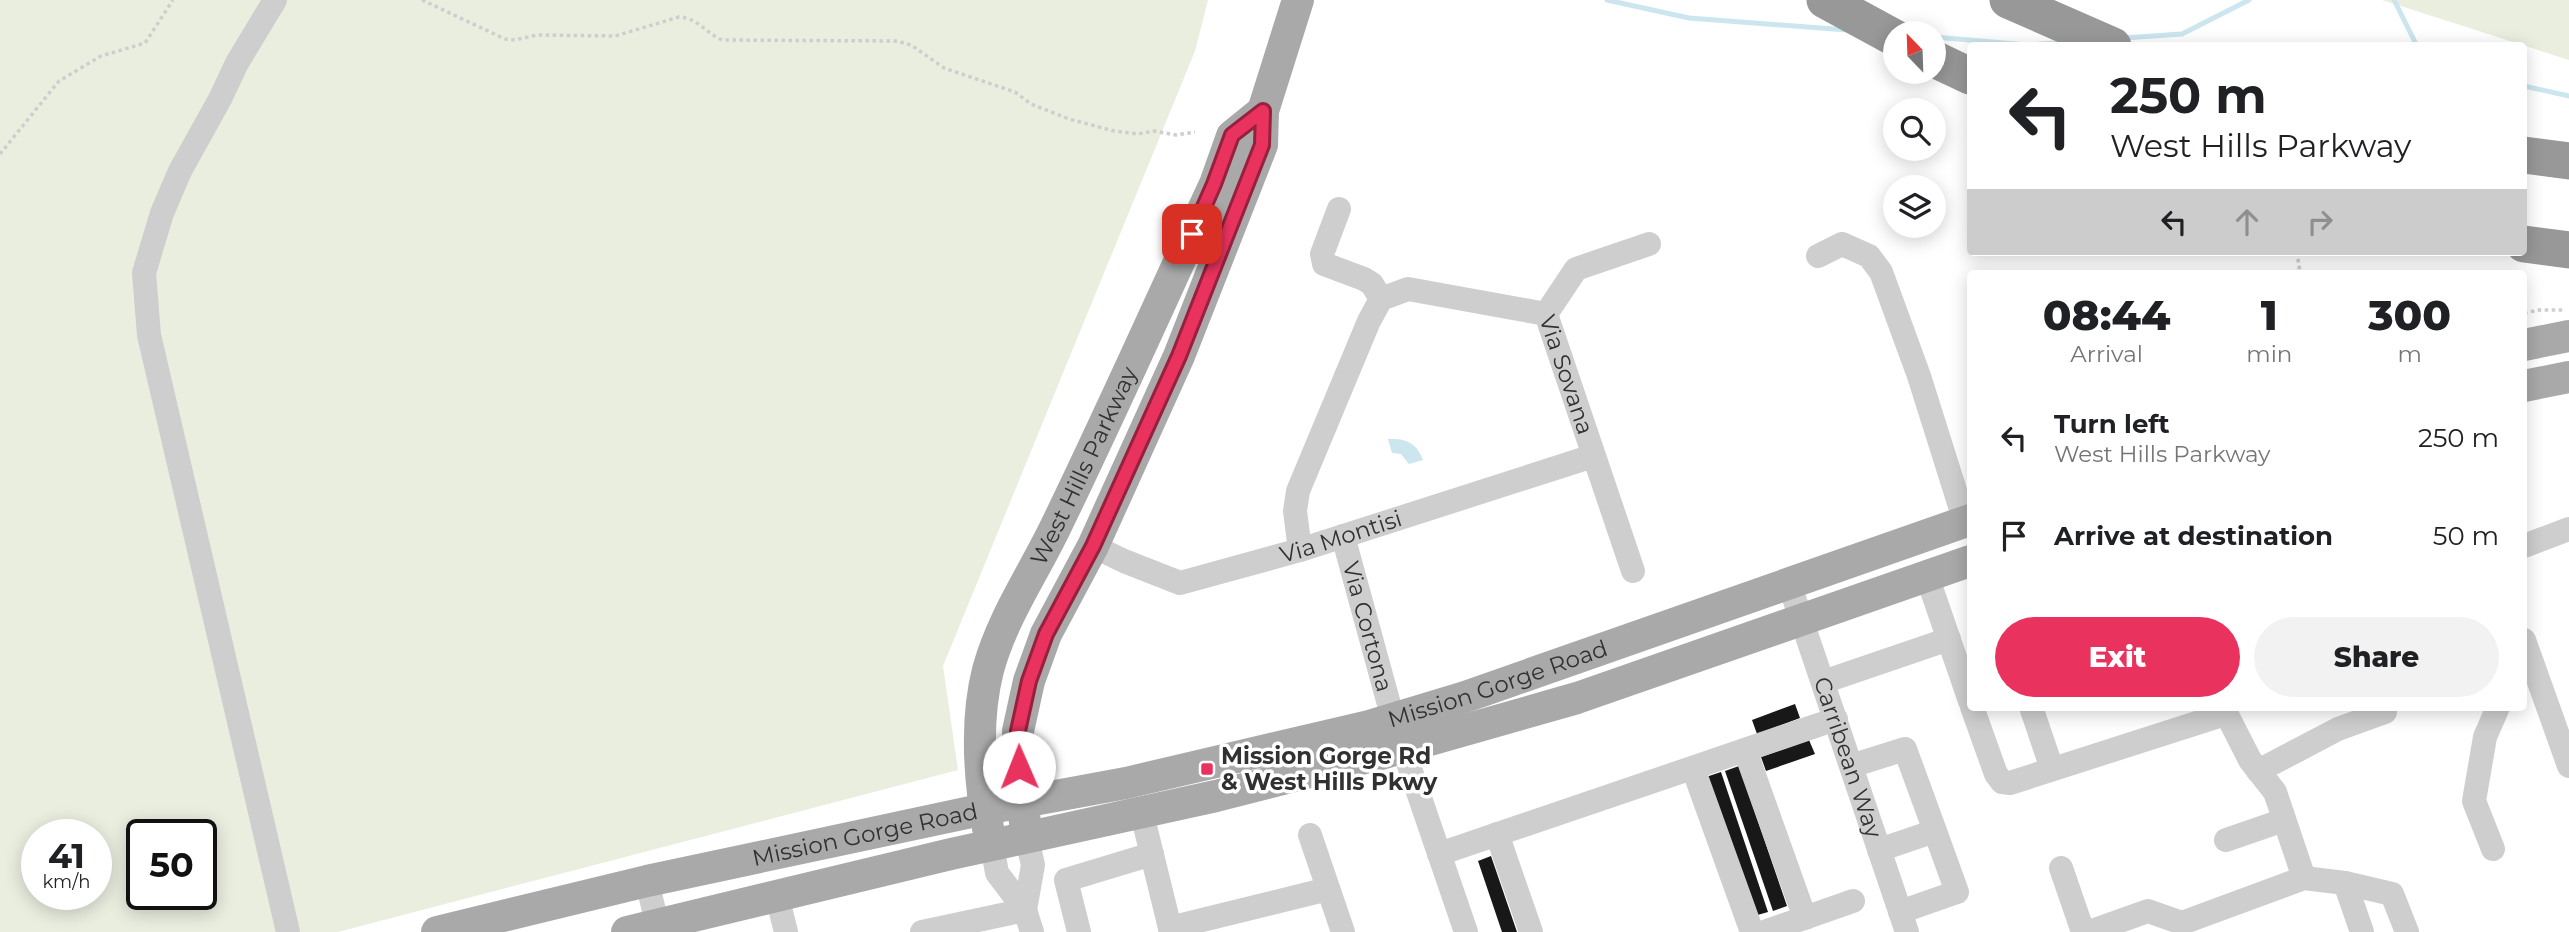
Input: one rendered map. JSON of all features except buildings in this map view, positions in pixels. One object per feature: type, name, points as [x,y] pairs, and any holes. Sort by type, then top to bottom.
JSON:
[{"type":"highway","points":[[1825,0],[1883,31]]},
{"type":"highway","points":[[2008,0],[2104,42]]},
{"type":"highway","points":[[1946,64],[1967,74]]},
{"type":"highway","points":[[2527,155],[2569,161]]},
{"type":"highway","points":[[2527,244],[2569,250]]},
{"type":"main road","name":"West Hills Parkway","points":[[1027,838],[1018,731],[1029,681],[1046,634],[1093,546],[1179,356],[1262,145],[1263,111],[1298,0]]},
{"type":"main road","name":"West Hills Parkway","points":[[992,845],[979,759],[980,721],[988,670],[1008,617],[1055,527],[1214,184],[1232,135],[1263,111]]},
{"type":"main road","points":[[2527,344],[2569,336]]},
{"type":"main road","points":[[2527,385],[2569,377]]},
{"type":"main road","name":"Mission Gorge Road","points":[[627,932],[714,922],[777,896],[992,845],[1142,814],[1398,734],[1465,697],[1789,583],[1967,529]]},
{"type":"main road","points":[[1927,576],[1927,563],[1934,554],[1967,529]]},
{"type":"main road","name":"Mission Gorge Road","points":[[437,932],[647,881],[985,809],[1398,734],[1577,698],[1967,562]]},
{"type":"street","points":[[275,0],[237,63],[180,171],[162,213],[144,272],[149,335],[288,932]]},
{"type":"street","points":[[1300,550],[1295,511],[1298,491],[1369,321],[1381,299],[1372,284],[1364,279],[1324,264],[1322,254],[1339,209]]},
{"type":"street","points":[[1546,314],[1576,269],[1649,244]]},
{"type":"street","points":[[1818,256],[1842,244],[1869,256],[1881,272],[1967,522]]},
{"type":"street","name":"Via Sovana","points":[[1381,299],[1408,289],[1546,314],[1633,571]]},
{"type":"street","name":"Via Montisi","points":[[1093,546],[1180,583],[1300,550],[1593,456]]},
{"type":"street","points":[[2527,545],[2569,529]]},
{"type":"street","name":"Via Cortona","points":[[1343,536],[1398,734],[1466,932]]},
{"type":"street","points":[[1927,576],[1967,683]]},
{"type":"street","name":"Carribean Way","points":[[1789,583],[1904,922]]},
{"type":"street","points":[[1823,682],[1949,639]]},
{"type":"street","points":[[2527,648],[2569,766]]},
{"type":"street","points":[[1978,711],[1998,778],[2010,783],[2221,711]]},
{"type":"street","points":[[2032,711],[2052,769]]},
{"type":"street","points":[[2225,711],[2258,771],[2275,792],[2304,878]]},
{"type":"street","points":[[2493,849],[2474,801],[2485,737],[2496,711]]},
{"type":"street","points":[[2258,771],[2338,729],[2385,712]]},
{"type":"street","points":[[1439,854],[1836,719]]},
{"type":"street","points":[[1851,766],[1905,749],[1957,892],[1904,922]]},
{"type":"street","points":[[1745,750],[1805,918]]},
{"type":"street","points":[[1693,768],[1752,932]]},
{"type":"street","points":[[1142,814],[1170,930],[1328,889]]},
{"type":"street","points":[[2226,840],[2284,820]]},
{"type":"street","points":[[1880,850],[1935,831]]},
{"type":"street","points":[[1497,834],[1531,932]]},
{"type":"street","points":[[1310,835],[1343,932]]},
{"type":"street","points":[[1027,838],[1033,865],[1029,921]]},
{"type":"street","points":[[992,845],[997,873],[1029,921]]},
{"type":"street","points":[[1079,932],[1066,880],[1152,854]]},
{"type":"street","points":[[2061,868],[2083,932]]},
{"type":"street","points":[[2089,932],[2148,911],[2180,927],[2304,878],[2392,894],[2407,932]]},
{"type":"street","points":[[647,881],[658,928]]},
{"type":"street","points":[[2352,885],[2362,932]]},
{"type":"street","points":[[777,896],[786,932]]},
{"type":"street","points":[[1764,932],[1853,901]]},
{"type":"street","points":[[929,931],[1029,921]]},
{"type":"path","points":[[0,154],[59,81],[101,56],[145,43],[173,0]]},
{"type":"path","points":[[422,0],[505,39],[515,40],[537,34],[615,36],[679,17],[689,17],[709,34],[722,40],[897,41],[911,45],[944,68],[1015,92],[1031,104],[1069,119],[1114,131],[1138,134],[1154,131],[1175,135],[1195,132]]},
{"type":"path","points":[[2527,312],[2569,311]]},
{"type":"shaded area","points":[[0,0],[1208,0],[1195,51],[943,666],[958,770],[338,932],[0,932]]},
{"type":"shaded area","points":[[2382,0],[2569,0],[2569,60],[2527,47],[2527,42],[2513,42]]},
{"type":"water","points":[[1388,439],[1400,439],[1410,443],[1418,449],[1423,460],[1409,464],[1401,454],[1392,453]]},
{"type":"waterway","points":[[1607,0],[1689,18],[1847,30]]},
{"type":"waterway","points":[[2124,38],[2182,34],[2249,0]]},
{"type":"waterway","points":[[2394,0],[2415,42]]},
{"type":"waterway","points":[[1946,38],[1993,42]]},
{"type":"waterway","points":[[2527,87],[2569,96]]},
{"type":"place","name":"Mission Gorge Rd & West Hills Pkwy","points":[[1207,769]]},
{"type":"route","points":[[1019,767],[1018,731],[1029,681],[1046,634],[1093,546],[1179,356],[1262,145],[1263,111],[1232,135],[1192,234]]}]
